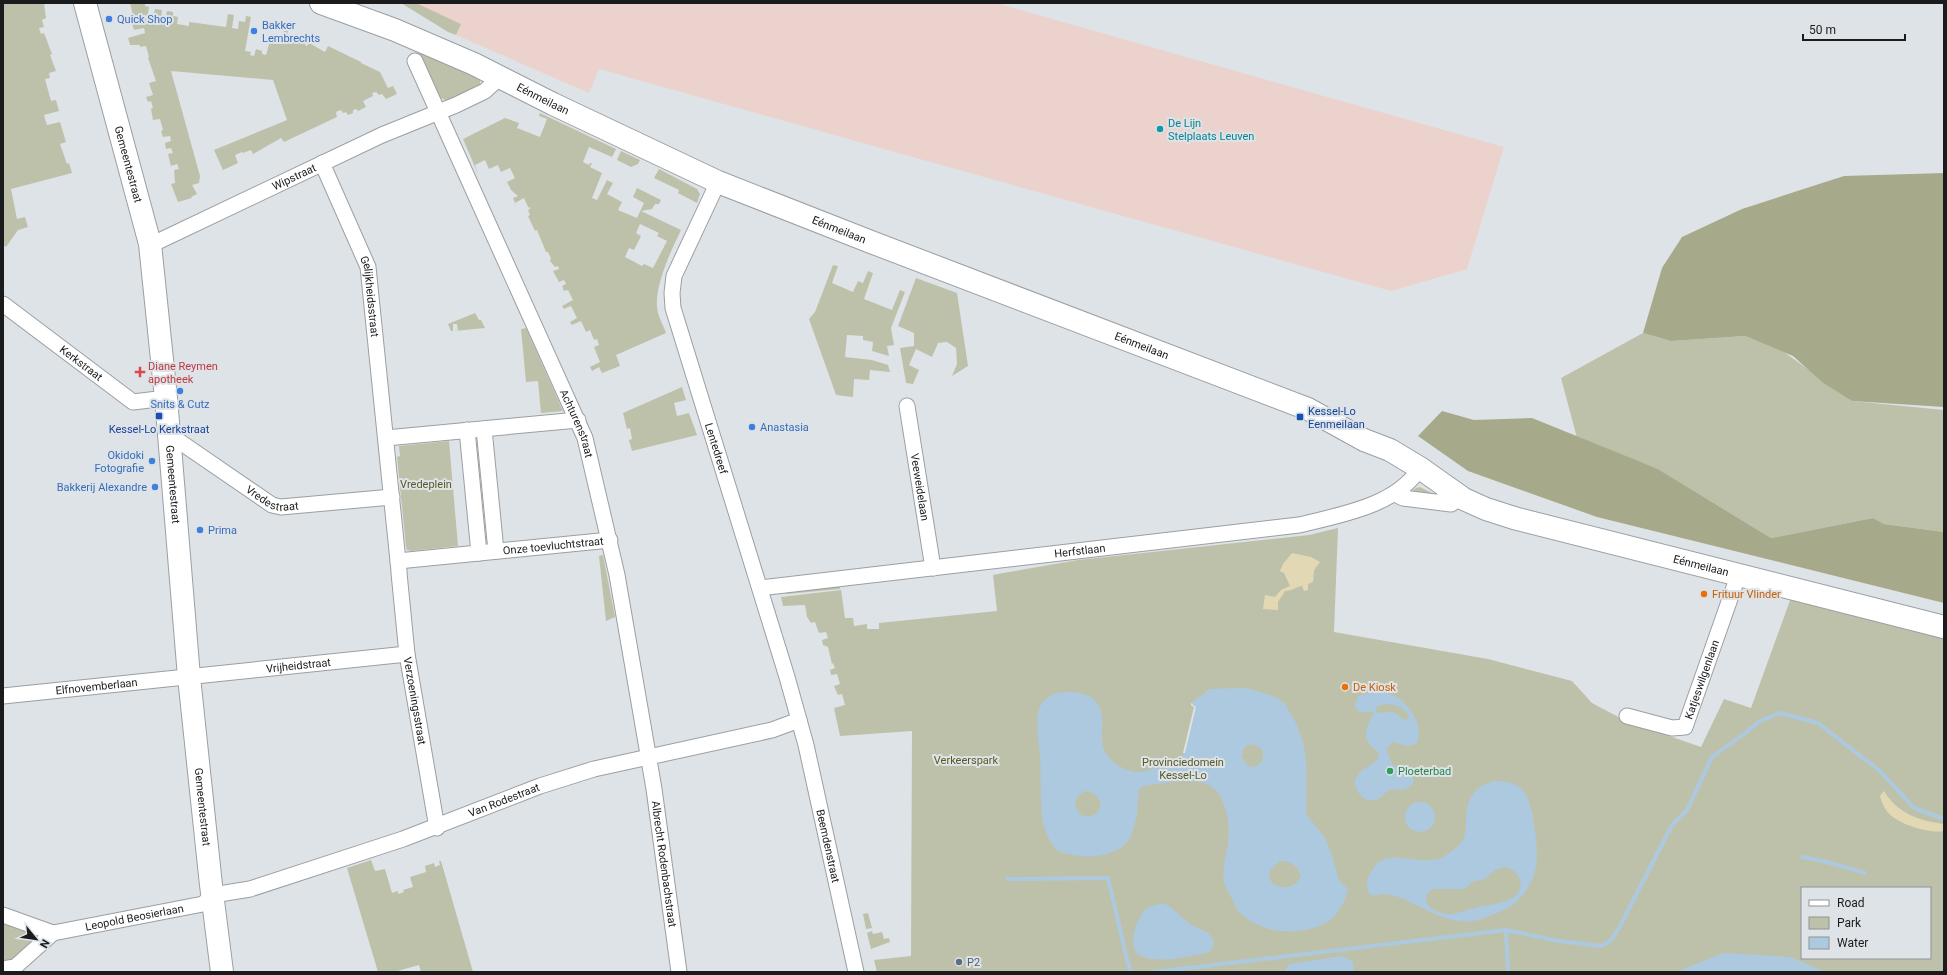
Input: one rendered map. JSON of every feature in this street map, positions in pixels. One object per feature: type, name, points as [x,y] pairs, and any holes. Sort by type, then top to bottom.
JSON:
[{"type":"street","name":"Gemeentestraat","points":[[85,3],[150,244],[170,435],[189,677],[222,972]]},
{"type":"street","name":"Eénmeilaan","points":[[321,3],[395,30],[500,77],[553,104],[718,182],[1308,409],[1364,440],[1384,460],[1416,473],[1452,500],[1514,518],[1738,576],[1944,627]]},
{"type":"street","points":[[416,61],[439,112]]},
{"type":"street","name":"Wipstraat","points":[[150,244],[322,163],[485,91],[500,77]]},
{"type":"street","name":"Achturenstraat","points":[[439,112],[585,438],[610,540],[648,756]]},
{"type":"street","name":"Gelijkheidsstraat","points":[[322,163],[368,267],[386,438]]},
{"type":"street","name":"Lentedreef","points":[[718,182],[674,276],[672,293],[673,308],[760,588],[799,720]]},
{"type":"street","name":"Kerkstraat","points":[[3,304],[133,402],[166,398]]},
{"type":"street","name":"Veeweidelaan","points":[[907,406],[933,568]]},
{"type":"street","points":[[484,429],[496,551],[399,568],[386,438],[578,420]]},
{"type":"street","points":[[467,430],[479,553]]},
{"type":"street","name":"Vredestraat","points":[[170,435],[272,505],[281,507],[392,496]]},
{"type":"street","name":"Herfstlaan","points":[[760,588],[1299,525],[1380,502],[1395,494],[1407,485],[1416,473]]},
{"type":"street","points":[[1395,494],[1403,498],[1452,500]]},
{"type":"street","name":"Onze toevluchtstraat","points":[[496,551],[610,540]]},
{"type":"street","name":"Verzoeningsstraat","points":[[399,568],[407,654],[437,828]]},
{"type":"street","name":"Katjeswilgenlaan","points":[[1627,716],[1672,728],[1686,727],[1738,576]]},
{"type":"street","name":"Vrijheidstraat","points":[[189,677],[407,654]]},
{"type":"street","name":"Elfnovemberlaan","points":[[3,696],[189,677]]},
{"type":"street","name":"Van Rodestraat","points":[[213,894],[250,889],[437,828],[540,786],[594,769],[772,730],[799,720]]},
{"type":"street","name":"Beemdenstraat","points":[[799,720],[856,972]]},
{"type":"street","name":"Albrecht Rodenbachstraat","points":[[648,756],[654,789],[679,972]]},
{"type":"street","name":"Leopold Beosierlaan","points":[[53,933],[203,904],[213,894]]},
{"type":"street","points":[[3,915],[53,933],[15,967],[3,969]]},
{"type":"shaded area","name":"De Lijn Stelplaats Leuven","points":[[416,3],[996,3],[1504,147],[1467,269],[1391,291],[599,69],[589,93],[456,35],[461,24]]},
{"type":"green space","points":[[3,3],[44,3],[46,18],[42,20],[44,27],[39,28],[41,34],[44,33],[52,54],[50,55],[56,71],[49,73],[50,78],[45,79],[51,101],[56,100],[59,111],[44,115],[47,125],[60,122],[66,142],[60,144],[72,173],[11,189],[17,219],[25,217],[28,227],[18,230],[6,247],[3,245]]},
{"type":"green space","points":[[130,3],[145,3],[145,6],[149,7],[147,20],[153,18],[155,9],[162,10],[161,18],[165,19],[167,11],[173,12],[173,16],[178,17],[177,24],[189,26],[189,22],[226,27],[228,14],[234,15],[232,28],[238,29],[239,21],[245,22],[246,16],[251,17],[245,51],[251,52],[250,55],[254,56],[256,49],[262,51],[262,54],[266,55],[272,34],[282,37],[284,30],[288,31],[287,36],[306,41],[305,45],[307,46],[309,43],[325,52],[328,46],[380,72],[388,88],[393,86],[397,94],[386,99],[382,94],[379,95],[376,92],[372,93],[373,96],[363,101],[366,107],[358,111],[356,109],[353,110],[353,113],[348,115],[346,112],[343,113],[341,110],[336,112],[337,117],[284,142],[281,138],[253,154],[251,150],[235,155],[238,163],[223,170],[214,150],[287,120],[273,80],[171,71],[200,176],[199,183],[192,185],[197,194],[191,197],[192,198],[178,202],[171,184],[175,183],[174,170],[179,169],[177,164],[171,166],[168,154],[173,153],[171,148],[166,149],[165,143],[171,141],[170,136],[163,137],[160,119],[153,120],[151,109],[153,108],[151,101],[148,102],[146,97],[153,95],[149,83],[156,81],[148,58],[146,46],[140,47],[140,45],[130,45],[128,38],[145,33],[144,28],[134,30],[132,24],[138,23],[135,15],[133,15]]},
{"type":"green space","points":[[401,3],[416,3],[461,24],[456,35],[448,32]]},
{"type":"green space","points":[[421,51],[476,75],[480,80],[480,85],[447,101],[439,97],[419,54]]},
{"type":"green space","points":[[540,113],[616,149],[612,157],[589,147],[583,162],[589,165],[592,163],[590,167],[602,173],[592,198],[597,200],[607,180],[613,183],[607,194],[622,202],[618,210],[637,218],[644,203],[633,197],[637,188],[661,200],[659,204],[655,204],[652,209],[641,211],[681,230],[672,249],[660,282],[658,293],[658,313],[666,333],[616,355],[620,366],[602,373],[599,367],[592,371],[590,367],[600,362],[594,347],[599,345],[597,339],[594,340],[590,330],[586,332],[581,321],[572,325],[570,322],[577,318],[571,306],[564,309],[562,306],[573,300],[568,290],[564,291],[562,286],[566,284],[564,280],[559,282],[553,271],[559,269],[558,266],[555,267],[550,261],[551,258],[548,252],[546,252],[537,230],[535,231],[528,216],[530,215],[528,210],[531,208],[528,207],[524,198],[515,203],[513,198],[518,196],[511,190],[507,182],[515,178],[510,168],[501,172],[498,165],[489,169],[485,160],[475,165],[478,174],[463,139],[505,118],[519,123],[517,128],[540,137],[547,119],[539,116]],"holes":[[[640,224],[659,233],[657,236],[667,241],[653,268],[644,264],[642,266],[625,257],[629,248],[634,250],[641,236],[636,233]]]},
{"type":"green space","points":[[621,151],[640,160],[638,164],[631,167],[617,160]]},
{"type":"green space","points":[[659,169],[697,189],[700,194],[697,203],[678,193],[679,190],[654,178]]},
{"type":"green space","points":[[1944,173],[1944,407],[1852,401],[1822,382],[1793,356],[1745,336],[1671,341],[1643,333],[1662,268],[1682,237],[1742,209],[1844,176]]},
{"type":"green space","points":[[833,265],[838,266],[832,283],[853,292],[858,281],[863,283],[868,271],[873,273],[864,299],[892,310],[900,290],[905,292],[891,328],[894,345],[887,346],[889,356],[872,351],[873,342],[863,340],[863,336],[847,335],[845,357],[872,360],[888,365],[890,372],[870,370],[869,380],[854,379],[853,397],[836,395],[809,319],[815,312]]},
{"type":"green space","points":[[916,278],[957,293],[968,366],[952,376],[957,364],[956,348],[947,342],[938,343],[932,357],[916,349],[909,365],[919,370],[913,384],[906,383],[900,348],[914,346],[914,333],[898,326]]},
{"type":"green space","points":[[475,313],[485,328],[458,331],[457,324],[453,324],[453,331],[451,331],[448,324]]},
{"type":"green space","points":[[526,328],[563,411],[541,413],[538,381],[526,382],[521,329]]},
{"type":"green space","points":[[1643,333],[1671,341],[1745,336],[1784,352],[1852,401],[1944,410],[1944,532],[1884,524],[1873,518],[1771,538],[1658,469],[1577,438],[1561,378]]},
{"type":"green space","points":[[682,387],[686,400],[674,403],[677,416],[689,413],[697,435],[632,451],[629,440],[632,439],[630,428],[627,429],[623,413]]},
{"type":"green space","points":[[1442,411],[1474,420],[1532,418],[1658,469],[1771,538],[1873,518],[1884,524],[1944,532],[1944,603],[1597,517],[1468,471],[1418,436]]},
{"type":"green space","name":"Vredeplein","points":[[449,441],[458,546],[411,551],[407,550],[397,457],[400,456],[399,446]]},
{"type":"green space","points":[[1420,487],[1440,497],[1408,495],[1416,488]]},
{"type":"green space","name":"Provinciedomein Kessel-Lo","points":[[1338,528],[1334,632],[1488,659],[1572,681],[1592,703],[1626,721],[1701,747],[1724,699],[1751,708],[1792,595],[1944,635],[1944,972],[877,972],[874,960],[911,956],[912,731],[840,736],[834,708],[845,705],[842,694],[838,695],[834,686],[840,684],[837,674],[831,675],[830,670],[835,668],[833,663],[832,664],[828,647],[823,645],[822,640],[828,638],[826,632],[819,633],[815,622],[811,623],[807,617],[805,605],[783,606],[781,597],[841,590],[845,618],[853,618],[854,626],[867,624],[867,629],[879,629],[879,623],[997,611],[993,575],[1078,560],[1309,535]]},
{"type":"green space","points":[[603,555],[615,617],[606,621],[599,556]]},
{"type":"green space","points":[[840,586],[840,589],[786,594],[786,592]]},
{"type":"green space","points":[[371,860],[375,871],[385,869],[392,893],[398,891],[398,894],[404,892],[403,890],[413,887],[410,877],[426,872],[425,866],[434,863],[435,867],[440,865],[439,861],[441,861],[473,972],[421,972],[419,965],[394,972],[378,972],[347,868]]},
{"type":"green space","points":[[868,913],[872,928],[866,929],[863,914]]},
{"type":"green space","points":[[3,923],[41,934],[14,960],[3,963]]},
{"type":"green space","points":[[872,931],[873,934],[882,932],[884,939],[889,938],[890,942],[871,949],[867,933]]},
{"type":"sand","points":[[1292,553],[1311,557],[1320,562],[1314,570],[1313,582],[1308,584],[1308,590],[1304,591],[1302,586],[1285,591],[1278,602],[1278,610],[1263,609],[1265,595],[1275,597],[1281,590],[1290,586],[1284,573],[1280,571],[1283,564]]},
{"type":"sand","points":[[1884,791],[1895,805],[1910,815],[1926,821],[1944,824],[1944,831],[1938,832],[1910,826],[1893,817],[1888,813],[1883,805],[1880,796]]},
{"type":"water","points":[[1243,688],[1274,697],[1285,704],[1298,727],[1305,751],[1307,776],[1306,814],[1325,838],[1331,852],[1339,880],[1348,889],[1341,907],[1334,917],[1317,927],[1297,931],[1277,930],[1258,925],[1240,913],[1224,883],[1224,867],[1229,839],[1226,812],[1219,794],[1205,783],[1184,781],[1144,786],[1139,789],[1136,819],[1130,838],[1124,845],[1107,854],[1086,856],[1067,854],[1058,851],[1046,832],[1042,818],[1037,724],[1038,714],[1046,699],[1055,694],[1067,692],[1075,692],[1092,698],[1102,713],[1102,742],[1107,755],[1116,764],[1131,771],[1140,772],[1154,769],[1169,763],[1185,753],[1196,707],[1191,703],[1210,689]],"holes":[[[1252,744],[1261,748],[1263,754],[1261,761],[1254,767],[1247,765],[1241,756],[1245,746]],[[1086,791],[1094,793],[1101,803],[1099,811],[1093,816],[1087,817],[1081,815],[1076,806],[1076,800],[1079,795]],[[1280,861],[1284,861],[1293,864],[1300,872],[1301,876],[1295,884],[1282,887],[1277,886],[1269,879],[1270,870]]]},
{"type":"water","points":[[1377,691],[1388,693],[1398,698],[1408,706],[1418,725],[1419,732],[1416,744],[1407,746],[1393,742],[1387,748],[1389,757],[1394,766],[1399,769],[1406,767],[1412,772],[1414,781],[1406,789],[1389,790],[1376,800],[1367,800],[1364,798],[1358,792],[1355,784],[1355,780],[1358,775],[1376,761],[1379,754],[1369,743],[1366,735],[1367,726],[1374,714],[1371,711],[1362,712],[1357,709],[1355,706],[1358,696]],"holes":[[[1388,704],[1403,709],[1406,711],[1409,718],[1405,720],[1393,712],[1377,712],[1376,707]]]},
{"type":"water","points":[[1494,781],[1505,781],[1520,787],[1528,799],[1531,807],[1537,847],[1536,866],[1530,885],[1516,902],[1488,917],[1478,920],[1463,921],[1449,919],[1434,914],[1396,896],[1385,894],[1375,896],[1370,894],[1367,887],[1367,882],[1376,865],[1383,859],[1401,858],[1431,860],[1444,857],[1457,847],[1465,836],[1468,806],[1472,795],[1476,790]],"holes":[[[1505,867],[1514,871],[1520,880],[1518,893],[1507,901],[1450,914],[1436,911],[1426,902],[1428,893],[1432,889],[1464,889],[1474,881],[1485,879],[1495,870]]]},
{"type":"water","points":[[1420,802],[1426,803],[1434,811],[1434,823],[1426,831],[1420,832],[1414,831],[1406,823],[1405,817],[1406,811],[1414,803]]},
{"type":"water","points":[[1162,903],[1174,910],[1193,926],[1210,934],[1214,943],[1209,952],[1172,959],[1152,959],[1137,953],[1134,949],[1133,938],[1139,919],[1145,910]]},
{"type":"water","points":[[1723,953],[1790,957],[1826,972],[1677,972]]},
{"type":"water","points":[[1343,956],[1353,962],[1354,972],[1284,972],[1289,964]]},
{"type":"pier","points":[[1191,703],[1196,707],[1185,753],[1183,753],[1194,707]]},
{"type":"waterway","points":[[1154,972],[1506,930],[1559,941],[1602,946],[1611,940],[1619,928],[1672,825],[1687,810],[1712,757],[1760,721],[1780,713],[1818,723],[1880,771],[1914,808],[1944,819]]},
{"type":"waterway","points":[[1802,857],[1865,873]]},
{"type":"waterway","points":[[1007,879],[1108,878],[1130,972]]},
{"type":"waterway","points":[[1506,930],[1508,972]]},
{"type":"place","name":"Quick Shop","points":[[109,19]]},
{"type":"place","name":"Bakker Lembrechts","points":[[254,31]]},
{"type":"place","name":"De Lijn Stelplaats Leuven","points":[[1160,129]]},
{"type":"place","name":"Diane Reymen apotheek","points":[[140,372]]},
{"type":"place","name":"Snits & Cutz","points":[[180,391]]},
{"type":"place","name":"Kessel-Lo Kerkstraat","points":[[159,416]]},
{"type":"place","name":"Kessel-Lo Eenmeilaan","points":[[1300,417]]},
{"type":"place","name":"Anastasia","points":[[752,427]]},
{"type":"place","name":"Okidoki Fotografie","points":[[152,461]]},
{"type":"place","name":"Bakkerij Alexandre","points":[[155,487]]},
{"type":"place","name":"Prima","points":[[200,530]]},
{"type":"place","name":"Frituur Vlinder","points":[[1704,594]]},
{"type":"place","name":"De Kiosk","points":[[1345,687]]},
{"type":"place","name":"Ploeterbad","points":[[1390,771]]},
{"type":"place","name":"P2","points":[[959,962]]},
{"type":"park label","name":"Verkeerspark","points":[[966,760]]}]
